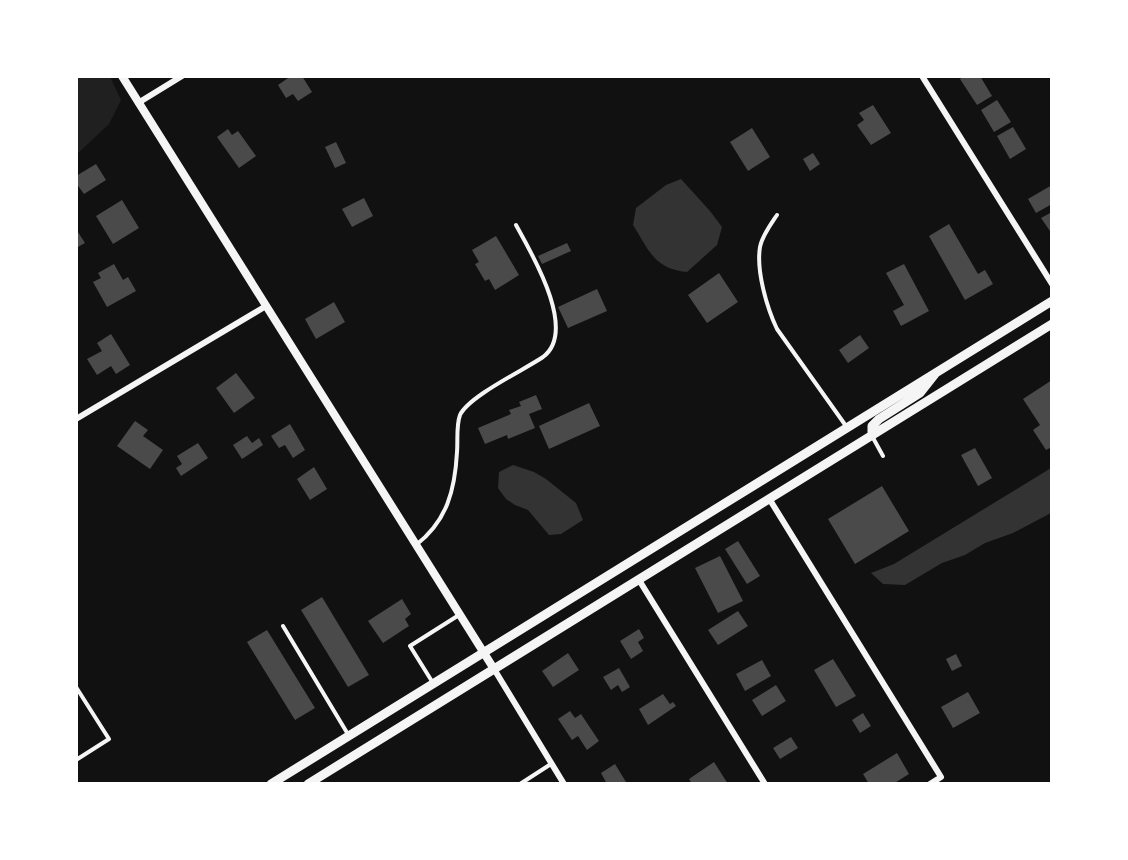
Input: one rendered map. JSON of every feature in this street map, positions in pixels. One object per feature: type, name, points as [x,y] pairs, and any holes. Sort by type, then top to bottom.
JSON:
[{"type":"main road","points":[[271,783],[1052,301]]},
{"type":"main road","points":[[308,783],[1052,324]]},
{"type":"main road","points":[[872,436],[872,426],[879,419],[920,393],[938,370]]},
{"type":"street","points":[[122,76],[564,783]]},
{"type":"street","points":[[138,104],[182,76]]},
{"type":"street","points":[[922,76],[1052,285]]},
{"type":"street","points":[[76,419],[266,306]]},
{"type":"street","points":[[770,500],[941,777],[930,783]]},
{"type":"street","points":[[639,580],[765,783]]},
{"type":"lane","points":[[777,215],[760,247],[764,297],[769,312],[783,337],[846,427]]},
{"type":"lane","points":[[416,546],[436,527],[447,506],[454,482],[461,414],[470,402],[543,357],[553,348],[555,332],[552,302],[540,271],[516,225]]},
{"type":"lane","points":[[872,436],[884,456]]},
{"type":"lane","points":[[433,684],[410,646],[459,615]]},
{"type":"lane","points":[[283,626],[348,736]]},
{"type":"lane","points":[[76,687],[109,739],[76,760]]},
{"type":"lane","points":[[520,783],[552,763]]},
{"type":"shaded area","points":[[77,76],[110,77],[121,100],[109,124],[77,154]]},
{"type":"shaded area","points":[[681,179],[722,227],[717,245],[687,272],[667,267],[654,257],[633,225],[636,208],[666,185]]},
{"type":"shaded area","points":[[513,465],[546,479],[576,503],[583,520],[561,534],[549,535],[528,510],[506,499],[498,488],[499,472]]},
{"type":"shaded area","points":[[1051,468],[1051,513],[1013,533],[942,563],[905,585],[883,584],[871,573],[894,564]]},
{"type":"building","points":[[291,76],[302,76],[312,92],[298,101],[293,94],[286,98],[278,85]]},
{"type":"building","points":[[964,76],[980,76],[992,96],[977,105],[960,79]]},
{"type":"building","points":[[997,100],[1011,122],[994,132],[981,110]]},
{"type":"building","points":[[873,105],[891,133],[871,145],[857,125],[864,120],[859,113]]},
{"type":"building","points":[[1013,127],[1026,149],[1010,159],[997,136]]},
{"type":"building","points":[[752,128],[770,157],[748,171],[730,142]]},
{"type":"building","points":[[228,129],[232,135],[238,131],[256,156],[239,168],[217,137]]},
{"type":"building","points":[[336,142],[346,163],[335,168],[325,147]]},
{"type":"building","points":[[813,153],[820,164],[810,171],[803,159]]},
{"type":"building","points":[[96,164],[106,180],[84,194],[76,183],[76,176]]},
{"type":"building","points":[[1052,185],[1052,204],[1036,213],[1028,199]]},
{"type":"building","points":[[364,198],[373,216],[352,227],[342,209]]},
{"type":"building","points":[[122,200],[139,228],[113,244],[96,216]]},
{"type":"building","points":[[1052,212],[1052,234],[1041,218]]},
{"type":"building","points":[[949,224],[978,274],[985,270],[993,284],[965,300],[929,236]]},
{"type":"building","points":[[76,229],[85,243],[76,248]]},
{"type":"building","points":[[496,236],[519,275],[495,290],[489,279],[485,281],[475,264],[479,262],[472,250]]},
{"type":"building","points":[[567,243],[571,251],[542,264],[538,256]]},
{"type":"building","points":[[114,264],[123,280],[128,277],[136,291],[107,307],[93,282],[101,278],[98,273]]},
{"type":"building","points":[[904,264],[929,311],[901,326],[893,311],[904,305],[886,273]]},
{"type":"building","points":[[719,273],[738,302],[707,323],[688,295]]},
{"type":"building","points":[[597,289],[607,311],[568,328],[558,307]]},
{"type":"building","points":[[334,302],[345,322],[316,339],[305,319]]},
{"type":"building","points":[[111,334],[130,365],[116,374],[111,366],[97,375],[87,359],[102,351],[97,343]]},
{"type":"building","points":[[860,335],[869,348],[848,363],[839,350]]},
{"type":"building","points":[[236,373],[255,398],[234,413],[216,388]]},
{"type":"building","points":[[1052,380],[1052,447],[1046,450],[1033,430],[1040,425],[1023,399]]},
{"type":"building","points":[[536,395],[542,409],[529,414],[535,428],[508,439],[507,435],[485,444],[478,428],[511,414],[509,410],[521,406],[519,402]]},
{"type":"building","points":[[589,403],[600,426],[549,449],[539,426]]},
{"type":"building","points":[[135,421],[148,430],[143,436],[163,450],[150,469],[117,446]]},
{"type":"building","points":[[290,424],[305,450],[293,458],[285,445],[279,448],[271,436]]},
{"type":"building","points":[[247,436],[252,443],[259,438],[263,445],[242,459],[233,445]]},
{"type":"building","points":[[198,443],[208,458],[181,476],[176,468],[182,464],[177,456]]},
{"type":"building","points":[[975,448],[992,478],[978,486],[961,455]]},
{"type":"building","points":[[314,467],[327,489],[310,500],[297,479]]},
{"type":"building","points":[[882,486],[909,531],[855,564],[828,519]]},
{"type":"building","points":[[738,541],[760,576],[747,584],[725,549]]},
{"type":"building","points":[[720,556],[743,601],[718,613],[695,568]]},
{"type":"building","points":[[322,597],[369,675],[348,687],[301,610]]},
{"type":"building","points":[[402,599],[411,614],[405,619],[409,626],[383,643],[368,621]]},
{"type":"building","points":[[738,611],[748,626],[718,645],[708,630]]},
{"type":"building","points":[[639,629],[644,638],[638,642],[643,651],[631,659],[620,641]]},
{"type":"building","points":[[267,630],[315,708],[295,720],[247,642]]},
{"type":"building","points":[[568,653],[579,670],[553,687],[542,671]]},
{"type":"building","points":[[956,654],[962,666],[952,671],[946,659]]},
{"type":"building","points":[[833,659],[856,696],[836,707],[814,670]]},
{"type":"building","points":[[762,660],[771,676],[745,691],[736,674]]},
{"type":"building","points":[[619,668],[630,687],[622,692],[618,685],[611,690],[603,677]]},
{"type":"building","points":[[776,685],[786,701],[762,716],[752,700]]},
{"type":"building","points":[[968,692],[980,713],[953,728],[941,707]]},
{"type":"building","points":[[663,694],[670,704],[673,702],[676,706],[648,725],[639,709]]},
{"type":"building","points":[[570,711],[575,718],[581,714],[599,741],[587,750],[578,736],[572,740],[558,719]]},
{"type":"building","points":[[863,713],[871,726],[860,733],[852,720]]},
{"type":"building","points":[[791,737],[798,748],[780,759],[773,748]]},
{"type":"building","points":[[897,753],[909,774],[893,784],[869,784],[863,774]]},
{"type":"building","points":[[714,762],[728,784],[692,784],[689,779]]},
{"type":"building","points":[[615,764],[626,782],[624,784],[607,784],[601,773]]}]
